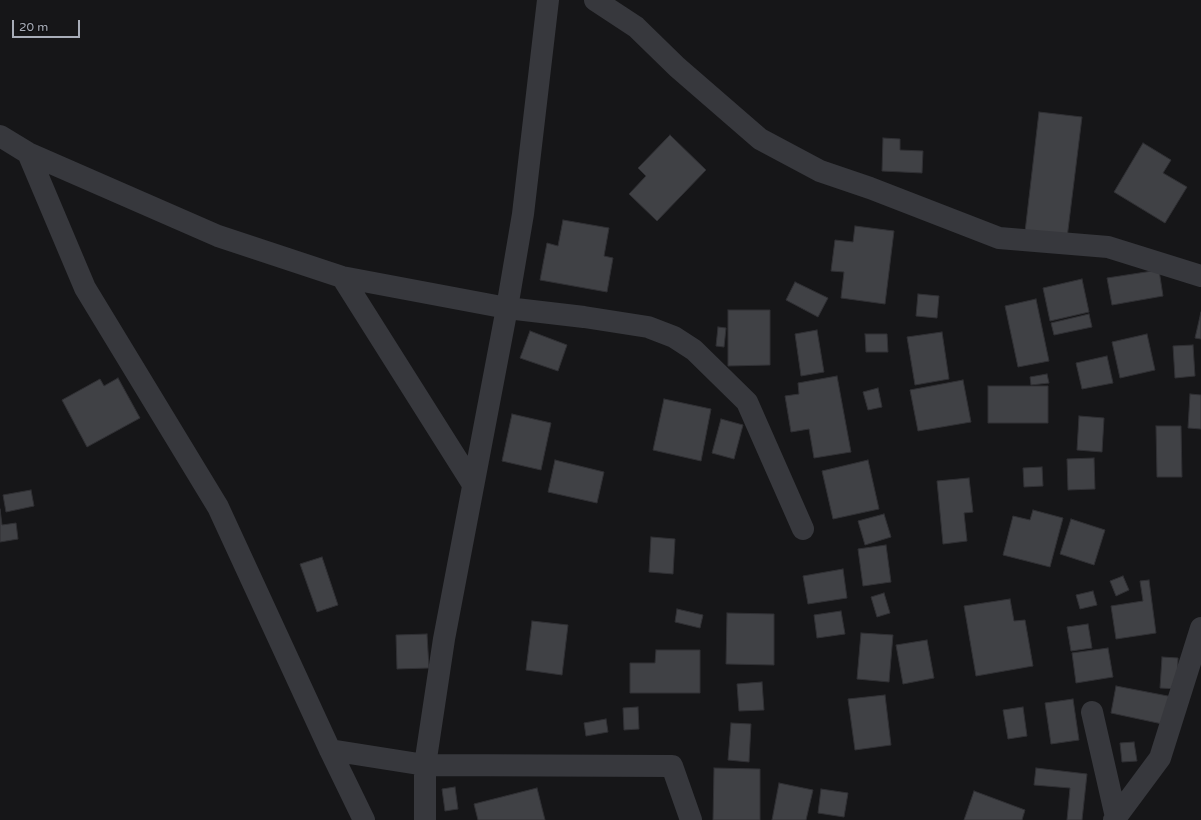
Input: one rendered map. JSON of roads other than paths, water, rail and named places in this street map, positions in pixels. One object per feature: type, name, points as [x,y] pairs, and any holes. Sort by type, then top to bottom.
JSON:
[{"type":"street","points":[[425,820],[425,765],[444,639],[472,483],[507,308],[523,214],[548,0]]},
{"type":"street","points":[[595,0],[636,27],[677,67],[760,139],[820,171],[870,188],[999,238],[1108,247],[1201,276]]},
{"type":"street","points":[[0,136],[28,153],[218,236],[342,277],[507,308],[584,317],[648,328],[674,337],[694,350],[747,402],[802,529]]},
{"type":"street","points":[[28,153],[85,288],[218,507],[362,819]]},
{"type":"street","points":[[342,277],[472,483]]},
{"type":"street","points":[[1115,818],[1160,758],[1201,628]]},
{"type":"street","points":[[1092,712],[1115,818]]},
{"type":"street","points":[[330,750],[425,765],[672,766],[692,820]]}]
